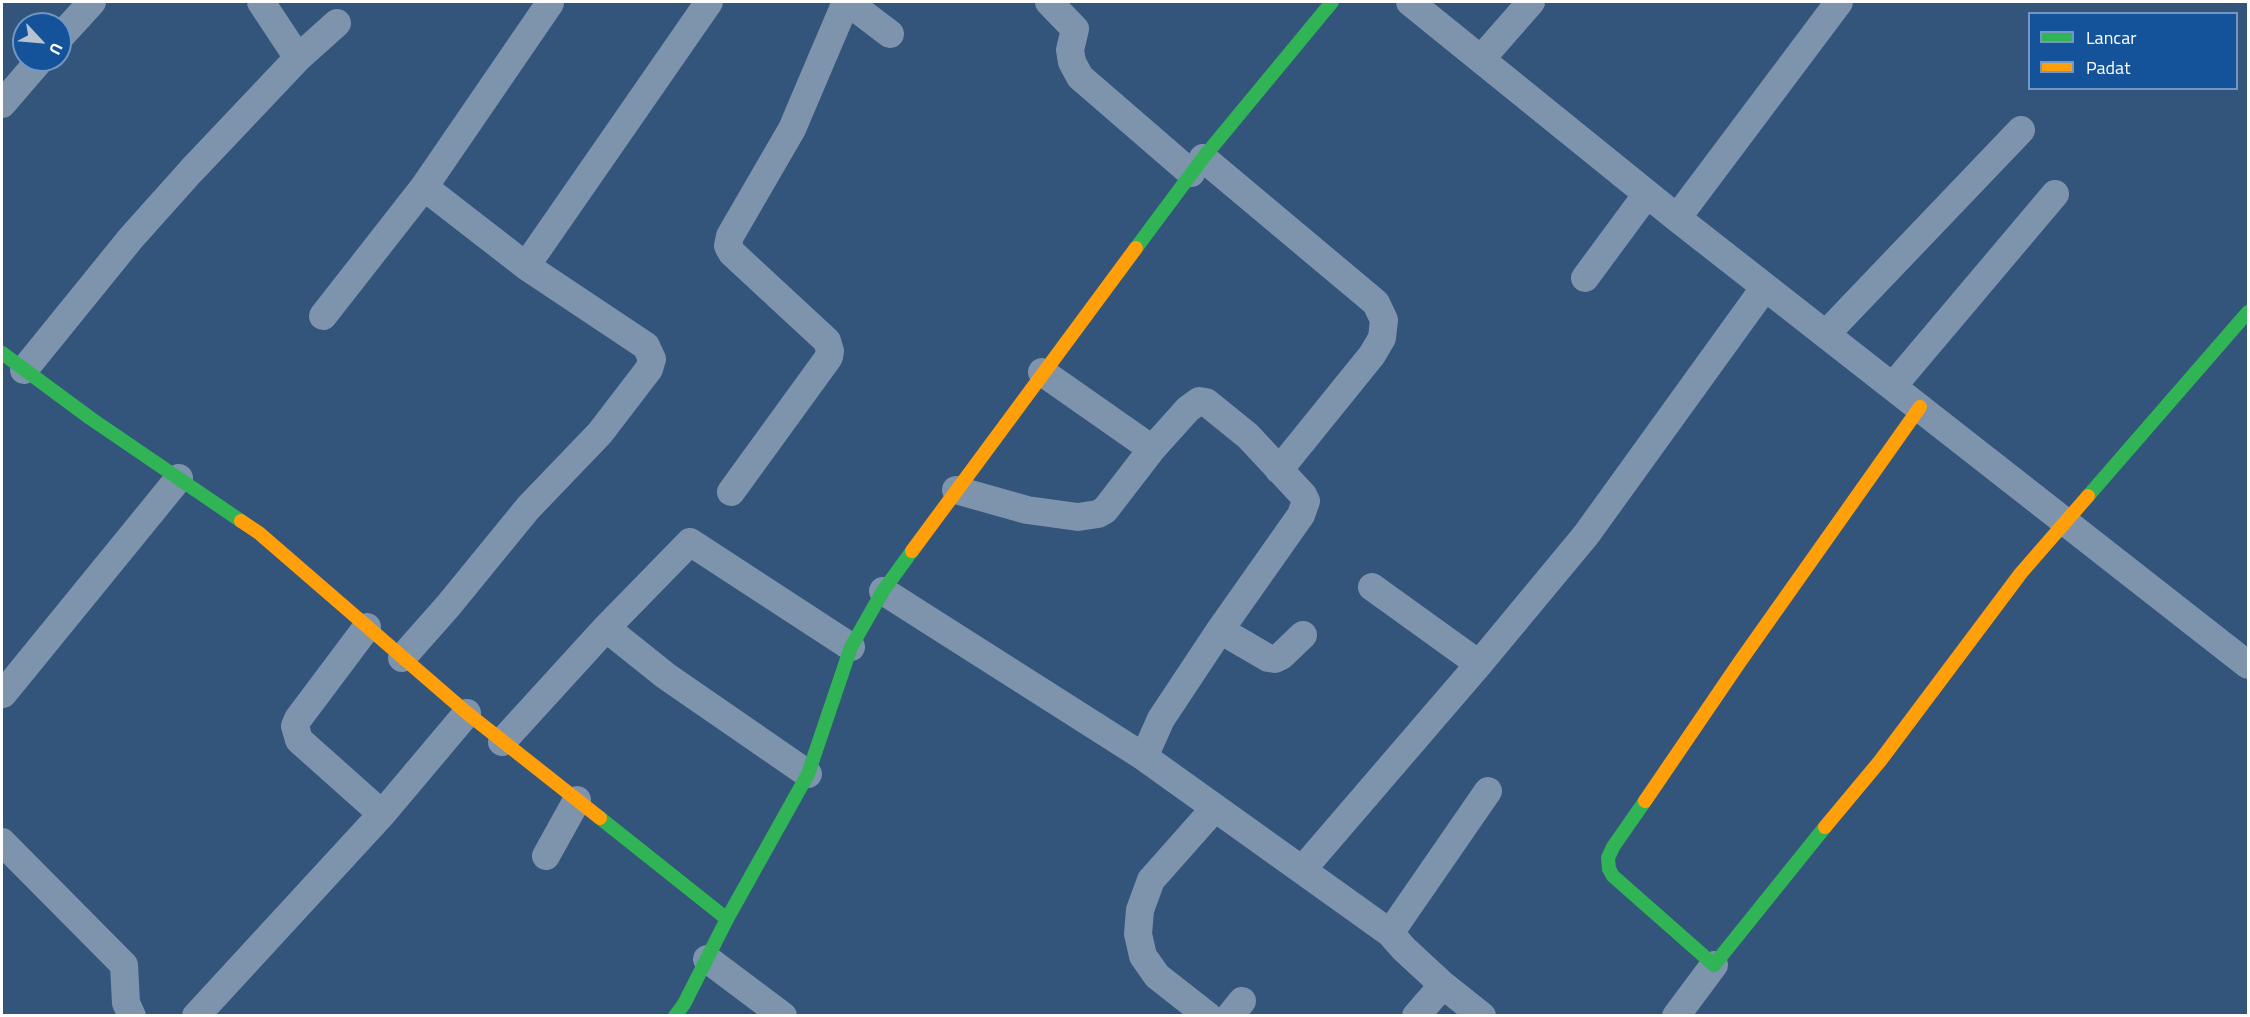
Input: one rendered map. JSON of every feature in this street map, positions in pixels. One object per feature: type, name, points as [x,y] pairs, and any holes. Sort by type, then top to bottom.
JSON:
[{"type":"street","points":[[72,24],[92,2]]},
{"type":"street","points":[[261,2],[298,58]]},
{"type":"street","points":[[526,266],[709,2]]},
{"type":"street","points":[[731,492],[829,357],[830,351],[827,341],[732,253],[728,241],[792,129],[847,2],[890,34]]},
{"type":"street","points":[[1049,2],[1075,29],[1071,50],[1072,62],[1080,77],[1376,303],[1384,320],[1382,338],[1372,356],[1279,470]]},
{"type":"street","points":[[675,1016],[808,774],[850,646],[883,591],[1042,372],[1197,165],[1332,2]]},
{"type":"street","points":[[1410,2],[1677,218],[2067,521],[2248,665]]},
{"type":"street","points":[[1481,59],[1531,2]]},
{"type":"street","points":[[1677,218],[1839,2]]},
{"type":"street","points":[[323,316],[424,187],[550,3]]},
{"type":"street","points":[[24,370],[131,238],[239,118],[298,58],[337,23]]},
{"type":"street","points":[[2,104],[30,72]]},
{"type":"street","points":[[1826,334],[2021,130]]},
{"type":"street","points":[[402,658],[528,508],[600,433],[649,369],[651,363],[651,355],[646,346],[526,266],[424,187]]},
{"type":"street","points":[[1585,278],[1647,194]]},
{"type":"street","points":[[1893,386],[2055,194]]},
{"type":"street","points":[[1302,870],[1479,664],[1586,535],[1766,287]]},
{"type":"street","points":[[1676,1016],[1797,861],[1881,761],[2021,573],[2245,323]]},
{"type":"street","points":[[2,353],[90,418],[259,533],[502,742],[727,919]]},
{"type":"street","points":[[1042,372],[1152,449]]},
{"type":"street","points":[[956,490],[1027,510],[1078,517],[1090,516],[1105,510],[1152,449],[1188,409],[1202,401],[1248,436],[1303,495],[1306,501],[1304,509],[1161,719],[1144,757]]},
{"type":"street","points":[[1714,965],[1613,876],[1609,869],[1608,858],[1613,847],[1733,673],[1920,407]]},
{"type":"street","points":[[2,695],[179,478]]},
{"type":"street","points":[[502,742],[606,628],[690,542],[850,646]]},
{"type":"street","points":[[1372,587],[1479,664]]},
{"type":"street","points":[[883,591],[1144,757],[1390,933],[1404,950],[1482,1016]]},
{"type":"street","points":[[367,627],[297,719],[295,726],[299,740],[382,814]]},
{"type":"street","points":[[606,628],[666,676],[808,774]]},
{"type":"street","points":[[1220,630],[1268,658],[1275,659],[1303,635]]},
{"type":"street","points":[[196,1016],[382,814],[467,713]]},
{"type":"street","points":[[1390,933],[1488,791]]},
{"type":"street","points":[[546,856],[577,800]]},
{"type":"street","points":[[1208,1016],[1157,976],[1143,956],[1138,934],[1140,910],[1151,880],[1214,809]]},
{"type":"street","points":[[2,842],[124,965],[126,1003],[132,1016]]},
{"type":"street","points":[[707,959],[783,1016]]},
{"type":"street","points":[[1416,1016],[1443,985]]},
{"type":"traffic: fast","points":[[1136,248],[1203,158],[1332,2]]},
{"type":"traffic: fast","points":[[2088,496],[2248,312]]},
{"type":"traffic: fast","points":[[2,353],[90,418],[241,521]]},
{"type":"traffic: fast","points":[[675,1016],[684,1004],[727,919],[808,774],[851,647],[883,591],[912,551]]},
{"type":"traffic: fast","points":[[1645,801],[1613,847],[1608,858],[1609,869],[1613,876],[1714,965],[1825,827]]},
{"type":"traffic: fast","points":[[600,818],[727,919]]},
{"type":"traffic: slow","points":[[912,551],[1136,248]]},
{"type":"traffic: slow","points":[[1645,801],[1739,663],[1920,407]]},
{"type":"traffic: slow","points":[[1825,827],[1880,761],[2021,573],[2088,496]]},
{"type":"traffic: slow","points":[[241,521],[259,533],[467,713],[600,818]]}]
